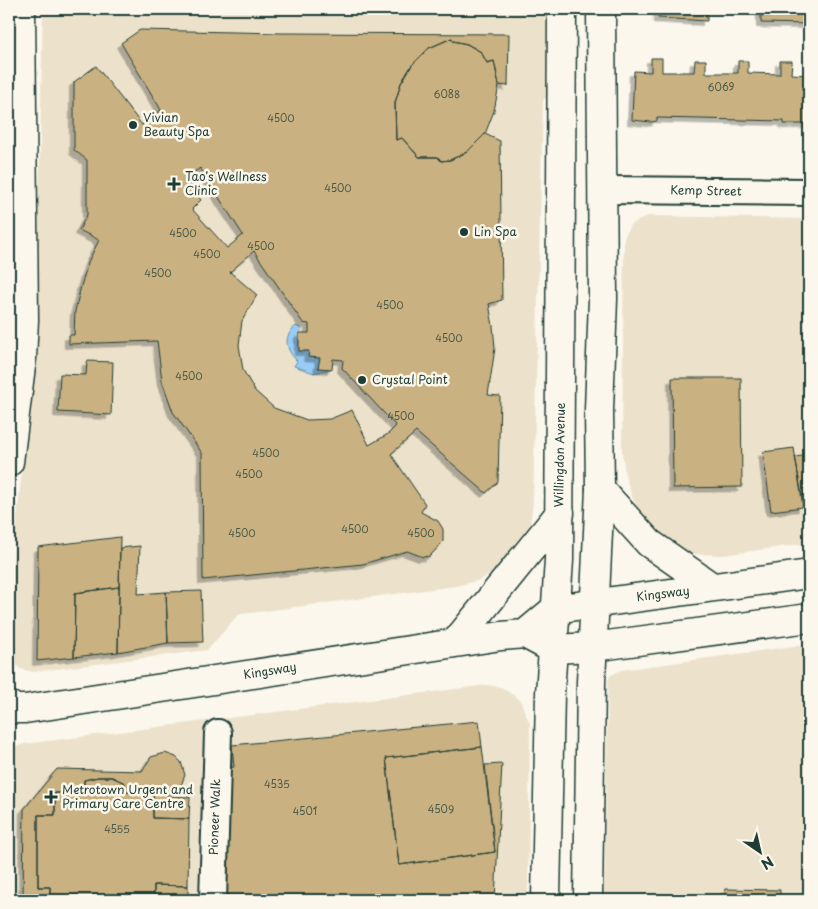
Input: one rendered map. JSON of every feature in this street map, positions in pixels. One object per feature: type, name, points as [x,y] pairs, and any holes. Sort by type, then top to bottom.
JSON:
[{"type":"main road","points":[[9,462],[21,363],[16,329],[21,9]]},
{"type":"main road","name":"Willingdon Avenue","points":[[546,900],[550,693],[560,560],[562,9]]},
{"type":"main road","points":[[588,900],[593,647],[600,489],[603,190],[601,9]]},
{"type":"main road","points":[[600,489],[649,543],[712,588]]},
{"type":"main road","points":[[455,643],[560,513]]},
{"type":"main road","name":"Kingsway","points":[[11,709],[525,634],[555,609],[809,574]]},
{"type":"main road","points":[[525,634],[553,648],[593,647],[809,618]]},
{"type":"street","name":"Kemp Street","points":[[603,190],[809,192]]},
{"type":"street","name":"Pioneer Walk","points":[[213,900],[218,733]]},
{"type":"shaded area","points":[[43,9],[553,9],[550,96],[543,100],[533,503],[530,525],[521,544],[499,569],[480,580],[456,586],[242,614],[237,616],[207,650],[33,672],[20,669],[10,658],[9,598],[24,448],[35,374]]},
{"type":"shaded area","points":[[648,216],[809,219],[809,543],[723,555],[690,554],[666,543],[643,519],[632,497],[625,475],[622,450],[624,238],[630,225]]},
{"type":"shaded area","points":[[809,644],[809,900],[604,900],[608,681],[610,676],[621,670]]},
{"type":"shaded area","points":[[487,685],[501,687],[520,700],[530,724],[528,900],[9,900],[9,751],[12,748],[24,744]]},
{"type":"water","points":[[296,326],[302,329],[299,333],[299,351],[309,351],[309,357],[320,358],[319,368],[332,369],[314,373],[294,366],[297,361],[288,348],[287,339]]},
{"type":"building","points":[[658,9],[707,9],[707,21],[658,18]]},
{"type":"building","points":[[761,9],[809,9],[809,24],[761,23]]},
{"type":"building","points":[[140,30],[509,34],[508,86],[499,85],[494,61],[487,63],[481,52],[467,44],[453,41],[452,38],[429,48],[412,65],[401,83],[395,103],[396,140],[402,138],[419,157],[438,157],[441,161],[450,160],[467,152],[485,134],[500,141],[502,300],[489,304],[495,348],[488,395],[500,396],[498,482],[486,493],[416,432],[391,454],[425,504],[421,512],[438,521],[443,529],[443,542],[430,556],[423,557],[407,551],[363,564],[203,580],[202,453],[173,412],[162,381],[157,341],[69,344],[69,335],[74,335],[75,311],[81,286],[89,260],[99,240],[79,230],[87,215],[87,160],[74,150],[74,82],[96,66],[142,125],[161,110],[121,43]],"holes":[[[200,168],[243,235],[227,248],[192,209],[201,200],[185,179]],[[254,251],[303,323],[309,324],[309,333],[299,333],[299,351],[309,351],[308,357],[320,358],[318,368],[332,369],[333,359],[343,360],[342,368],[396,426],[388,434],[369,445],[352,410],[330,419],[307,420],[274,408],[255,391],[243,370],[239,345],[242,321],[257,295],[230,272]]]},
{"type":"building","points":[[452,38],[453,41],[467,44],[481,52],[487,63],[494,61],[499,85],[494,111],[485,134],[467,152],[450,160],[441,161],[438,157],[419,157],[402,138],[396,140],[395,103],[401,83],[412,65],[429,48]]},
{"type":"building","points":[[651,58],[662,58],[662,72],[694,72],[695,60],[706,60],[706,73],[738,73],[738,61],[748,61],[748,73],[780,74],[780,61],[792,61],[791,74],[809,75],[809,124],[784,124],[784,121],[657,118],[657,121],[651,122],[632,120],[634,71],[651,72]]},
{"type":"building","points":[[87,361],[113,362],[111,415],[58,412],[60,374],[86,375]]},
{"type":"building","points":[[672,378],[741,378],[742,487],[673,488]]},
{"type":"building","points":[[794,448],[803,507],[771,511],[763,452]]},
{"type":"building","points":[[809,455],[809,495],[802,496],[795,457]]},
{"type":"building","points":[[120,537],[119,587],[75,593],[74,657],[37,661],[38,547]]},
{"type":"building","points":[[140,546],[138,594],[166,592],[168,643],[118,652],[120,548]]},
{"type":"building","points":[[119,587],[118,652],[74,657],[75,593]]},
{"type":"building","points":[[201,591],[203,642],[168,643],[166,592]]},
{"type":"building","points":[[479,721],[482,747],[386,758],[399,865],[495,852],[485,765],[502,764],[495,900],[218,900],[219,769],[234,767],[232,745]]},
{"type":"building","points":[[482,747],[495,852],[399,865],[386,758]]},
{"type":"building","points":[[165,753],[176,757],[181,762],[185,775],[180,788],[167,796],[190,797],[189,819],[153,818],[153,793],[125,792],[125,783],[112,777],[84,780],[84,793],[55,793],[55,815],[38,815],[38,887],[50,887],[50,899],[82,900],[23,900],[24,809],[57,769],[142,771],[151,757]]},
{"type":"building","points":[[112,777],[125,783],[125,792],[153,793],[153,818],[189,819],[188,886],[154,885],[154,899],[126,898],[126,900],[50,899],[50,887],[38,887],[38,815],[55,815],[55,793],[84,793],[84,780]]},
{"type":"building","points":[[154,885],[188,886],[188,900],[126,900],[126,898],[154,899]]},
{"type":"building","points":[[725,889],[780,890],[780,900],[645,900],[645,898],[725,899]]},
{"type":"place","name":"Vivian Beauty Spa","points":[[133,125]]},
{"type":"place","name":"Tao's Wellness Clinic","points":[[174,184]]},
{"type":"place","name":"Lin Spa","points":[[464,232]]},
{"type":"place","name":"Crystal Point","points":[[362,380]]},
{"type":"place","name":"Metrotown Urgent and Primary Care Centre","points":[[51,797]]}]
